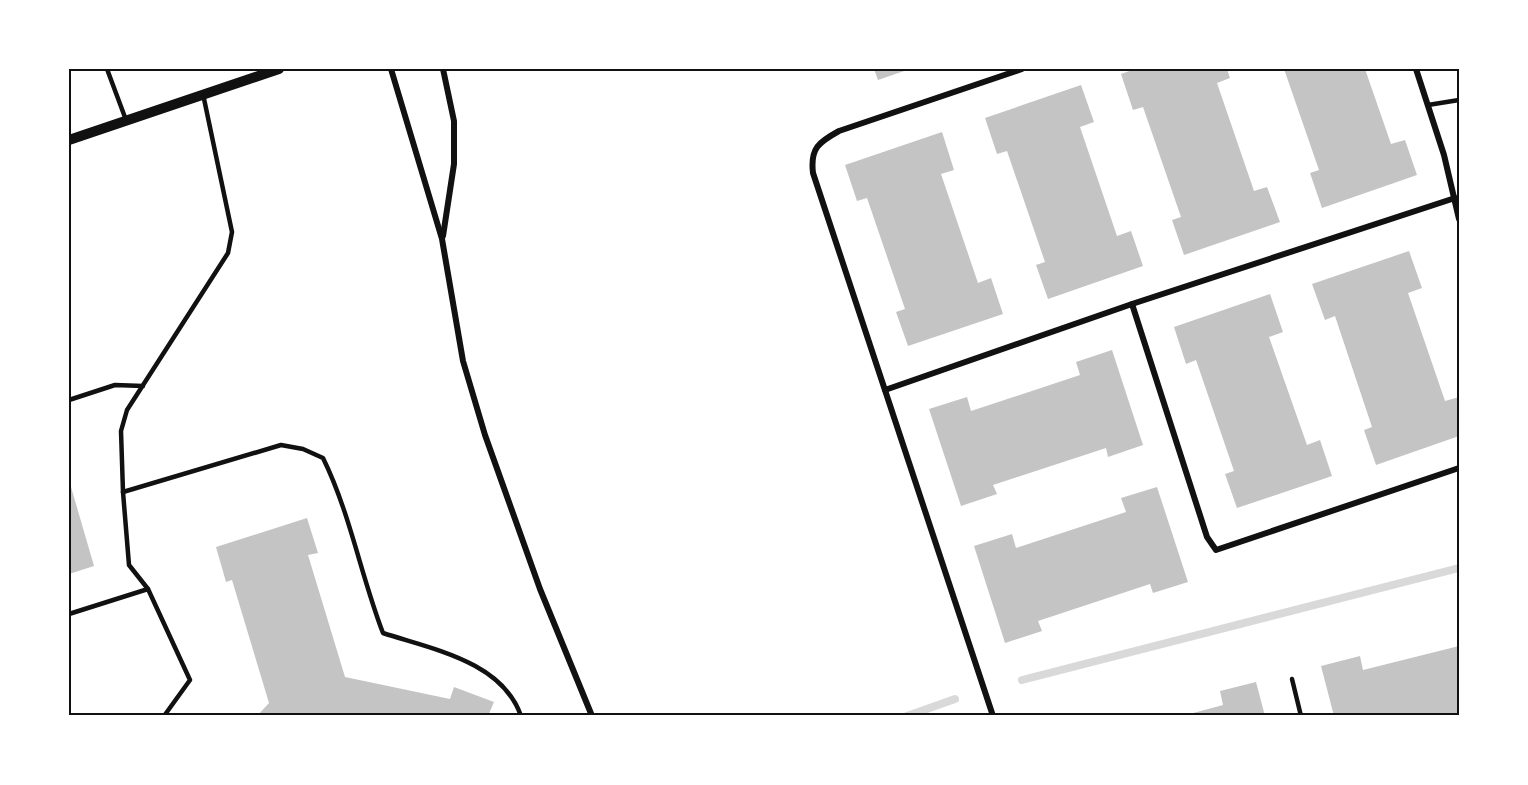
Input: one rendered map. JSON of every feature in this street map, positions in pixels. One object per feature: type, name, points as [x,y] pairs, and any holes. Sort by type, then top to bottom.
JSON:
[{"type":"street","points":[[69,140],[279,69]]},
{"type":"street","points":[[391,69],[442,239],[464,362],[484,435],[540,589],[592,716]]},
{"type":"street","points":[[442,239],[454,165],[454,121],[443,69]]},
{"type":"street","points":[[993,716],[813,173],[812,162],[821,141],[839,131],[1022,69]]},
{"type":"street","points":[[1416,69],[1455,198],[1459,219]]},
{"type":"street","points":[[885,390],[1132,304],[1455,198]]},
{"type":"street","points":[[1132,304],[1207,537],[1216,550],[1459,468]]},
{"type":"lane","points":[[107,69],[126,120]]},
{"type":"lane","points":[[164,716],[190,680],[148,589],[129,565],[121,430],[127,410],[228,253],[232,232],[203,94]]},
{"type":"lane","points":[[1428,105],[1459,99]]},
{"type":"lane","points":[[69,400],[115,385],[143,386]]},
{"type":"lane","points":[[123,492],[281,446],[303,449],[323,458],[333,478],[372,606],[383,633],[461,659],[484,671],[508,692],[517,704],[521,716]]},
{"type":"lane","points":[[69,614],[148,589]]},
{"type":"lane","points":[[1292,679],[1301,716]]},
{"type":"building","points":[[874,69],[910,69],[878,80]]},
{"type":"building","points":[[1135,69],[1227,69],[1230,78],[1217,83],[1254,191],[1267,187],[1280,222],[1184,255],[1172,220],[1181,217],[1143,107],[1133,110],[1121,74]]},
{"type":"building","points":[[1284,69],[1365,69],[1391,144],[1405,140],[1417,175],[1322,208],[1310,173],[1319,170]]},
{"type":"building","points":[[1081,85],[1094,122],[1080,127],[1117,236],[1131,231],[1143,266],[1048,299],[1036,265],[1045,262],[1007,151],[997,154],[985,118]]},
{"type":"building","points":[[942,132],[954,170],[941,174],[978,283],[991,278],[1003,314],[908,346],[896,312],[905,309],[867,198],[857,201],[845,165]]},
{"type":"building","points":[[1409,251],[1422,288],[1408,293],[1445,401],[1459,397],[1459,436],[1376,465],[1364,430],[1372,427],[1335,316],[1325,320],[1312,284]]},
{"type":"building","points":[[1270,294],[1283,332],[1269,337],[1307,445],[1320,440],[1332,476],[1237,508],[1225,474],[1234,471],[1196,360],[1186,364],[1174,327]]},
{"type":"building","points":[[1112,350],[1143,445],[1108,457],[1106,448],[993,485],[997,494],[961,506],[929,409],[967,397],[971,411],[1080,375],[1076,362]]},
{"type":"building","points":[[69,480],[94,566],[69,574]]},
{"type":"building","points":[[1157,487],[1188,582],[1153,593],[1150,584],[1038,621],[1042,631],[1005,643],[974,546],[1012,534],[1016,548],[1126,512],[1121,498]]},
{"type":"building","points":[[307,518],[318,553],[308,555],[345,677],[450,699],[454,687],[494,702],[488,716],[257,716],[269,703],[232,580],[226,582],[216,547]]},
{"type":"building","points":[[1459,646],[1459,716],[1334,716],[1321,666],[1360,656],[1363,670]]},
{"type":"building","points":[[1256,682],[1265,716],[1182,716],[1223,705],[1220,691]]},
{"type":"waterway","points":[[1022,680],[1459,568]]},
{"type":"waterway","points":[[907,716],[955,699]]}]
